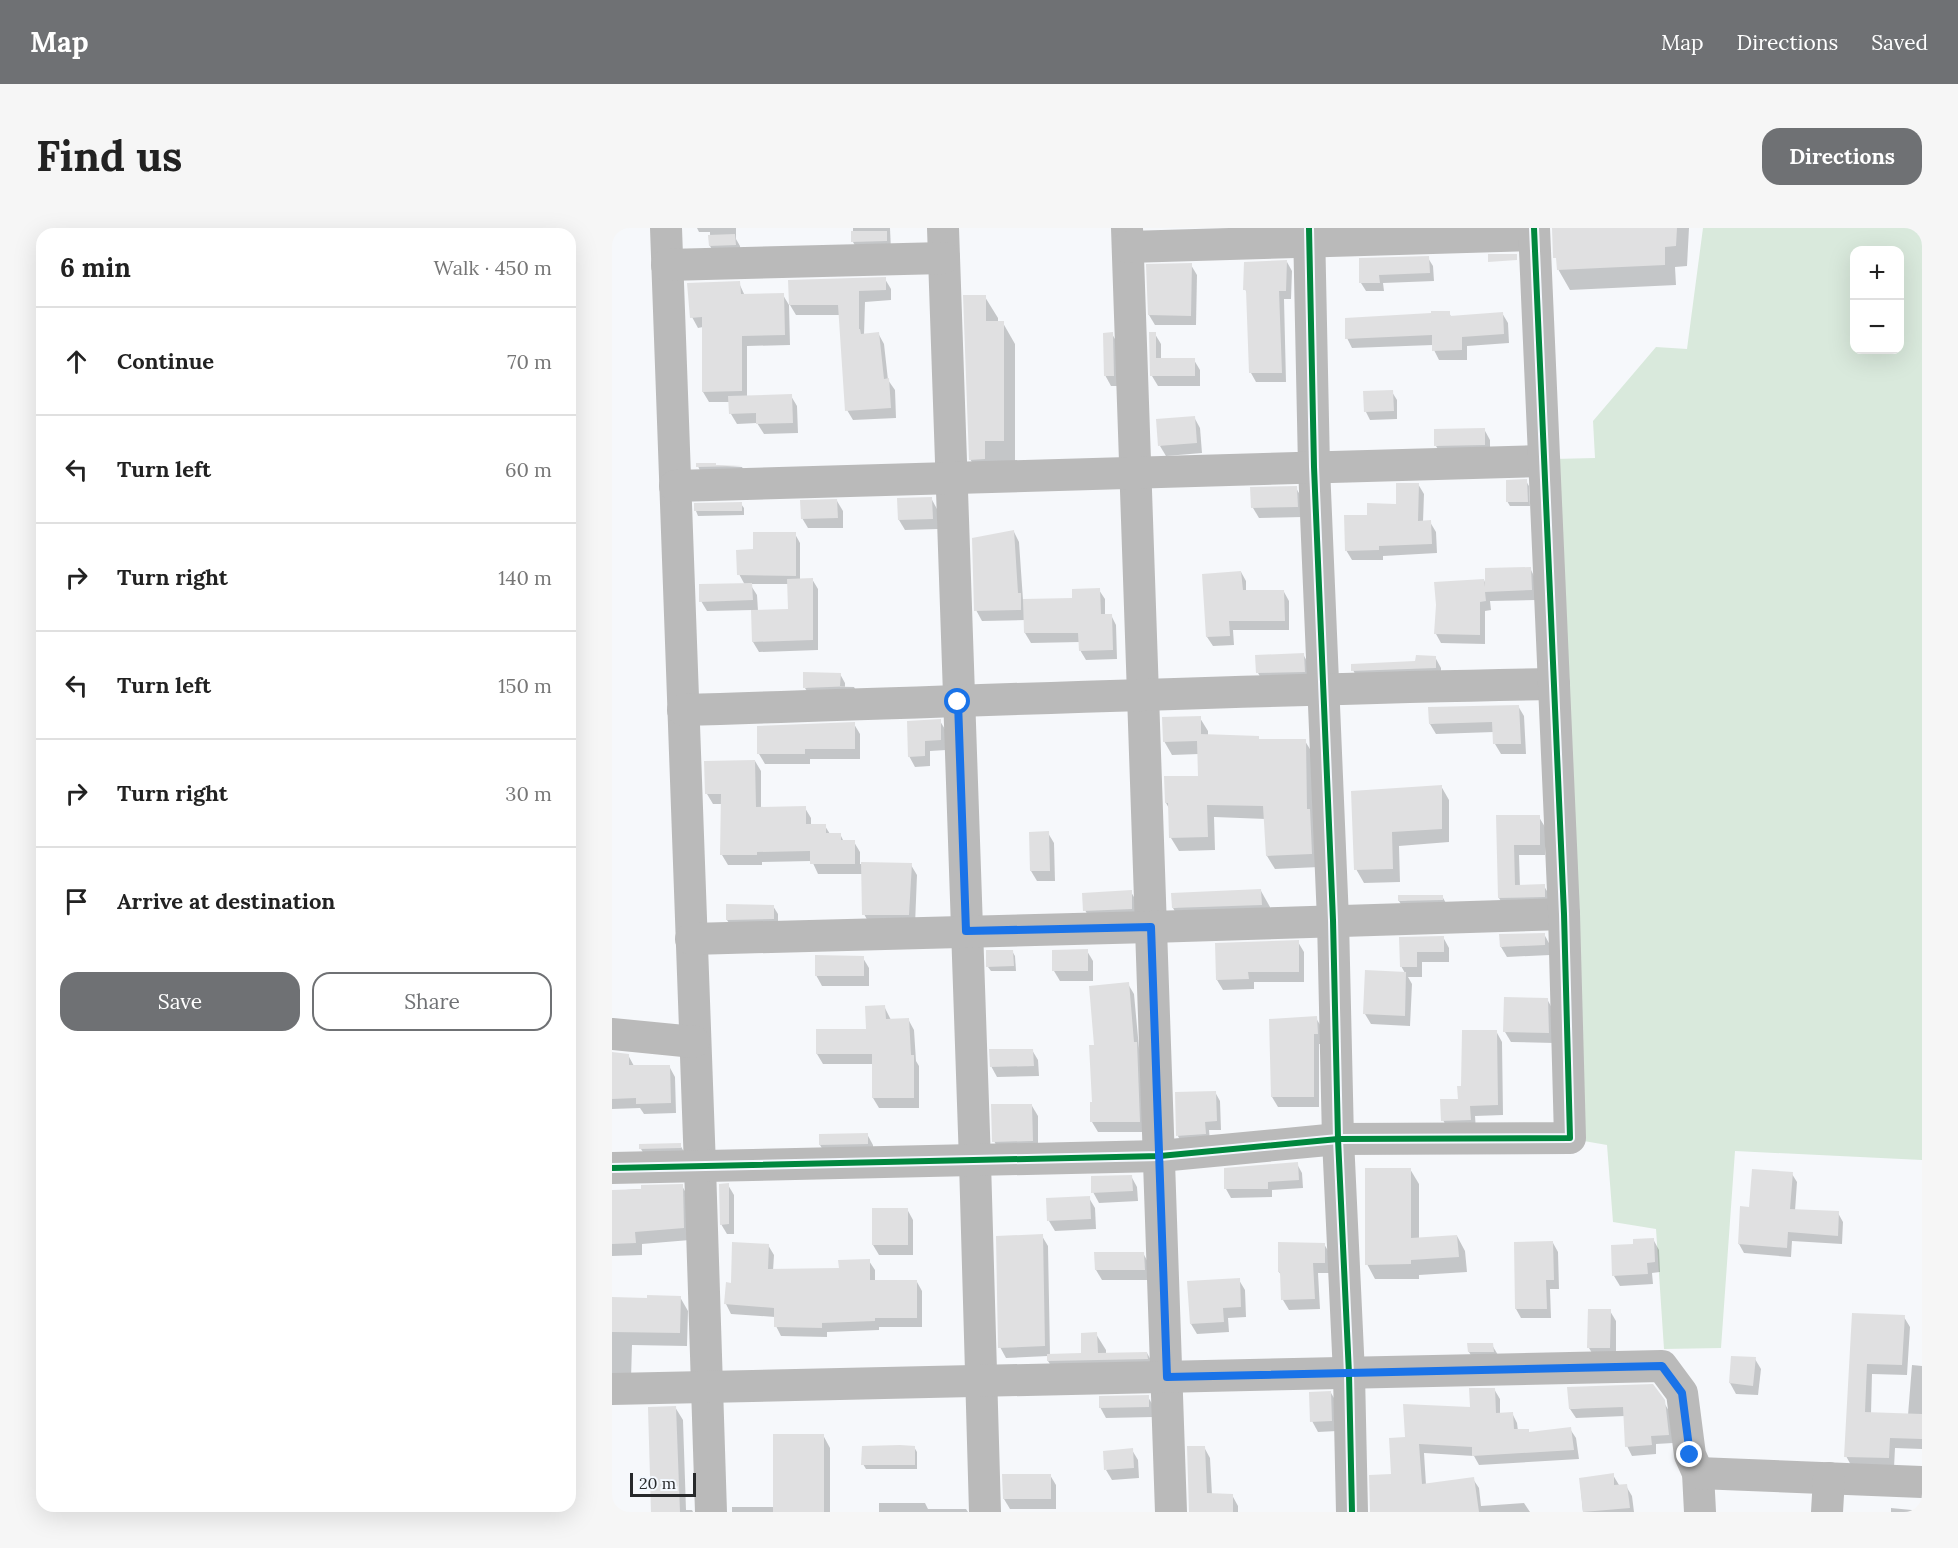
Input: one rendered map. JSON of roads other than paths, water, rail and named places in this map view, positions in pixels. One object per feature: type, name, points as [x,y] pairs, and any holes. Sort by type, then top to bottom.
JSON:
[{"type":"street","points":[[666,228],[711,1512]]},
{"type":"street","points":[[612,1168],[975,1162],[1160,1156],[1338,1139],[1570,1138],[1564,914],[1534,232],[1128,237],[1160,1156],[1171,1512]]},
{"type":"street","points":[[1309,235],[1314,467],[1333,920],[1338,1139],[1349,1374],[1352,1512]]},
{"type":"street","points":[[667,265],[944,243],[985,1512]]},
{"type":"street","points":[[675,486],[1544,461]]},
{"type":"street","points":[[683,710],[1143,696],[1323,688],[1554,684]]},
{"type":"street","points":[[691,939],[1564,914]]},
{"type":"street","points":[[612,1034],[694,1042]]},
{"type":"street","points":[[612,1389],[1662,1366],[1682,1393],[1690,1455],[1698,1473],[1700,1512]]},
{"type":"street","points":[[1698,1473],[1922,1482]]},
{"type":"street","points":[[1827,1512],[1829,1478]]}]
